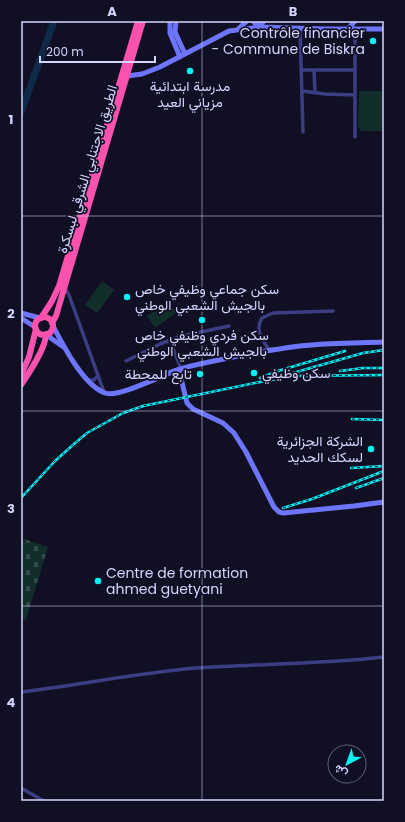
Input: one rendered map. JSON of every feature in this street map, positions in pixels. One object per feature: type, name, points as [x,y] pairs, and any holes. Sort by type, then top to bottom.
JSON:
[{"type":"highway","name":"الطريق الاجتنابي الشرقي لبسكرة","points":[[41,318],[52,301],[59,286],[138,21]]},
{"type":"highway","name":"الطريق الاجتنابي الشرقي لبسكرة","points":[[52,324],[56,316],[143,21]]},
{"type":"highway","points":[[21,375],[33,346],[36,322],[41,318],[46,318],[52,324],[52,329],[46,334],[35,363],[21,385]]},
{"type":"highway","points":[[36,328],[39,333],[46,334]]},
{"type":"main road","points":[[170,21],[170,33],[180,57]]},
{"type":"main road","points":[[176,21],[175,32],[185,54]]},
{"type":"main road","points":[[238,29],[247,21]]},
{"type":"main road","points":[[253,21],[259,28]]},
{"type":"main road","points":[[259,28],[264,21]]},
{"type":"main road","points":[[347,30],[355,21]]},
{"type":"main road","points":[[355,21],[357,30]]},
{"type":"main road","points":[[127,76],[142,74],[160,67],[225,33],[238,29],[384,29]]},
{"type":"main road","points":[[21,313],[41,318]]},
{"type":"main road","points":[[21,318],[36,328]]},
{"type":"main road","points":[[52,324],[73,362],[88,380],[104,393],[114,394],[180,369],[206,363],[310,345],[384,342]]},
{"type":"main road","points":[[46,334],[66,349]]},
{"type":"main road","points":[[180,369],[187,404],[193,409],[223,423],[234,433],[246,452],[274,507],[279,512],[283,513],[384,502]]},
{"type":"street","points":[[300,28],[303,132]]},
{"type":"street","points":[[355,137],[355,70],[357,30]]},
{"type":"street","points":[[301,70],[355,70]]},
{"type":"street","points":[[314,70],[315,93]]},
{"type":"street","points":[[302,91],[355,95]]},
{"type":"street","points":[[64,287],[69,296],[104,393]]},
{"type":"street","points":[[270,351],[258,328],[262,318],[272,313],[333,311]]},
{"type":"street","points":[[126,360],[170,340],[193,333],[229,326]]},
{"type":"street","points":[[170,340],[180,369]]},
{"type":"street","points":[[88,380],[94,380],[98,375]]},
{"type":"street","points":[[21,692],[176,670],[384,657]]},
{"type":"street","points":[[21,788],[44,801]]},
{"type":"green space","points":[[359,91],[384,91],[384,131],[361,131],[358,127]]},
{"type":"green space","points":[[102,281],[114,290],[97,313],[85,305]]},
{"type":"green space","points":[[169,302],[176,313],[155,328],[147,316]]},
{"type":"green space","points":[[21,538],[48,547],[26,620],[21,619]]},
{"type":"waterway","points":[[21,112],[54,21]]},
{"type":"railway","points":[[293,373],[363,353],[384,350]]},
{"type":"railway","points":[[260,378],[278,371],[345,351]]},
{"type":"railway","points":[[340,371],[363,368],[384,368]]},
{"type":"railway","points":[[21,498],[55,461],[87,433],[123,413],[143,406],[294,376],[384,375]]},
{"type":"railway","points":[[352,419],[384,420]]},
{"type":"railway","points":[[351,468],[384,466]]},
{"type":"railway","points":[[283,508],[312,499],[384,471]]},
{"type":"railway","points":[[356,488],[384,478]]},
{"type":"place","name":"Contrôle financier - Commune de Biskra","points":[[373,41]]},
{"type":"place","name":"مدرسة ابتدائية مزياني العيد","points":[[190,71]]},
{"type":"place","name":"سكن جماعي وظيفي خاص بالجيش الشعبي الوطني","points":[[127,297]]},
{"type":"place","name":"سكن فردي وظيفي خاص بالجيش الشعبي الوطني","points":[[202,320]]},
{"type":"place","name":"سكن وظيفي","points":[[254,373]]},
{"type":"place","name":"تابع للمحطة","points":[[200,374]]},
{"type":"place","name":"الشركة الجزائرية لسكك الحديد","points":[[371,449]]},
{"type":"place","name":"Centre de formation ahmed guetyani","points":[[98,581]]}]
